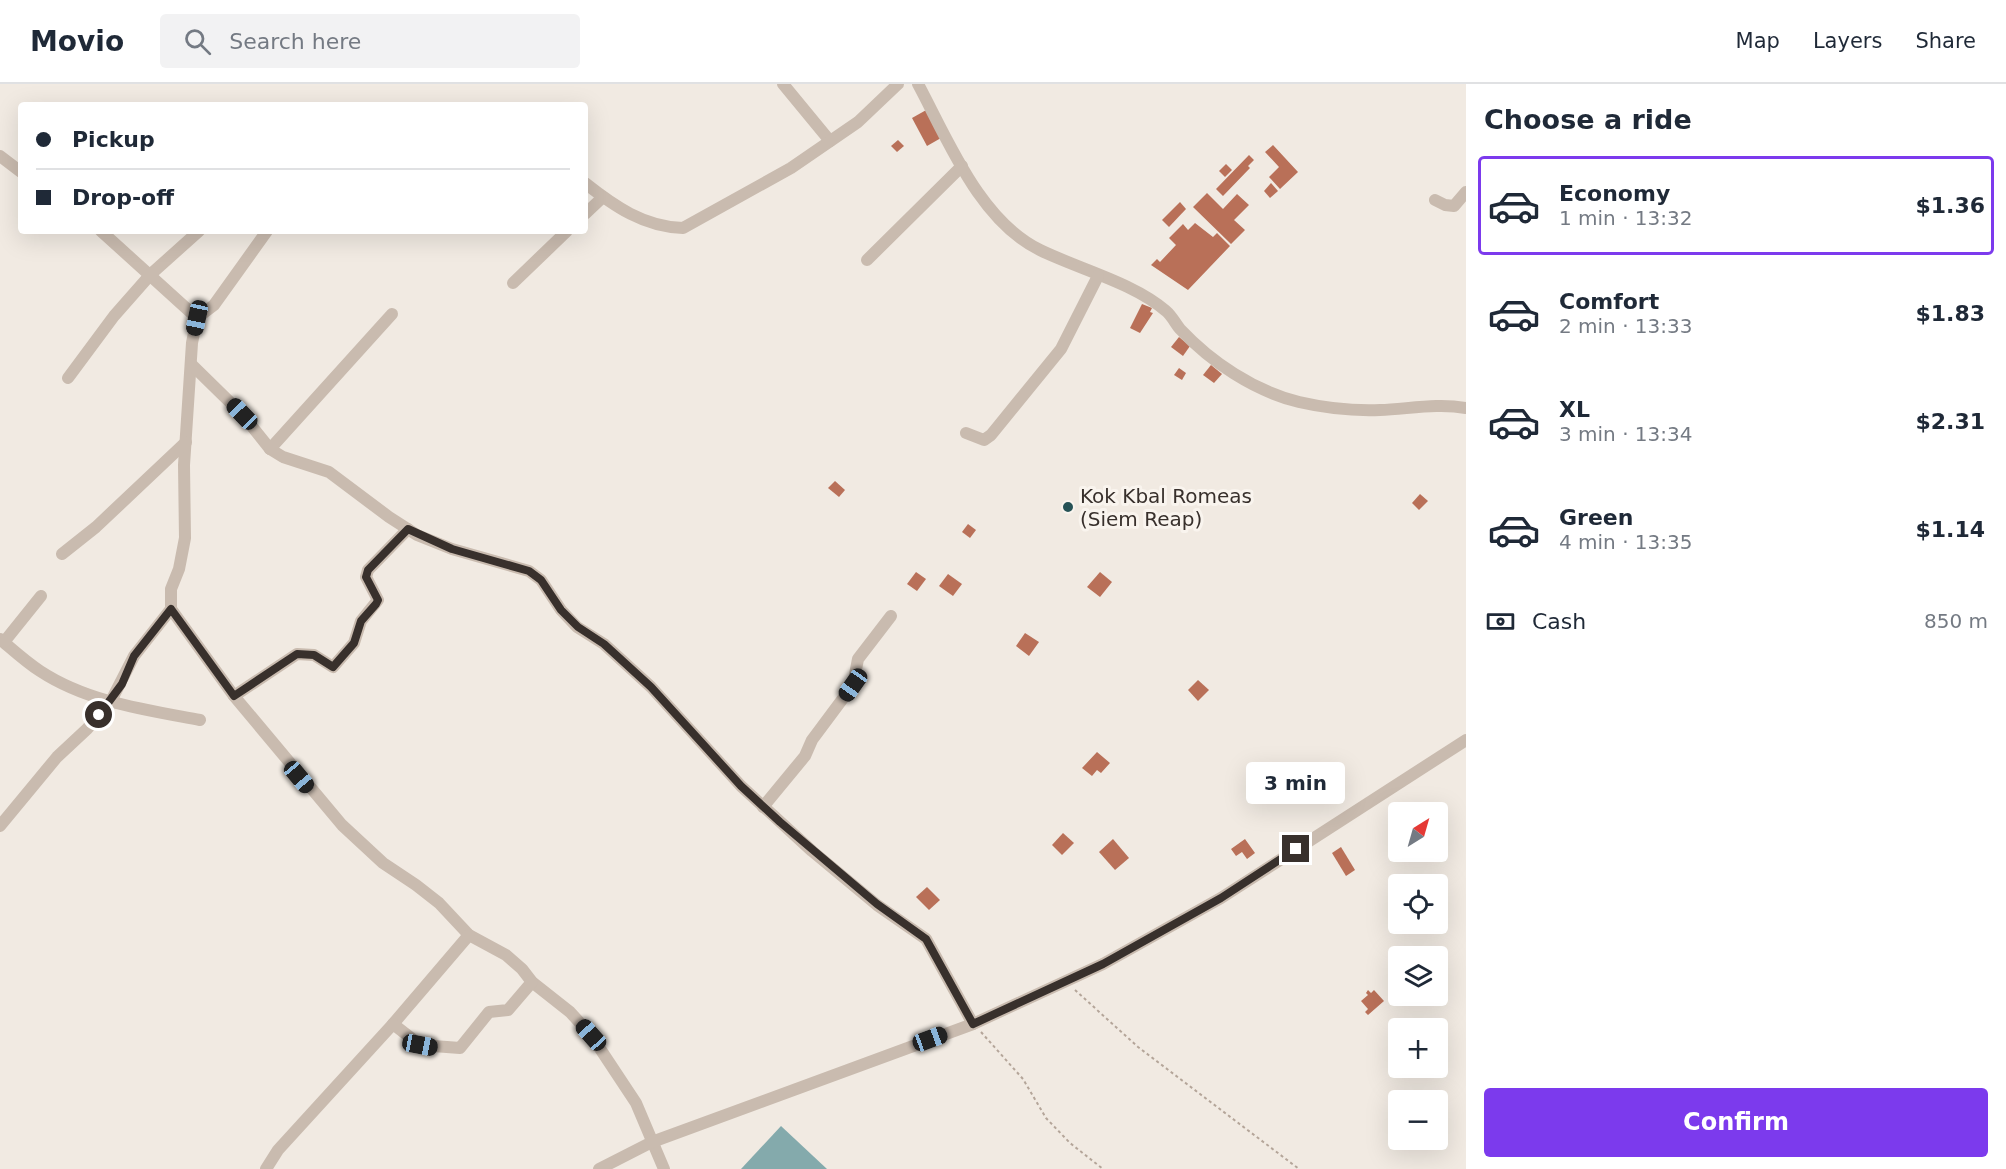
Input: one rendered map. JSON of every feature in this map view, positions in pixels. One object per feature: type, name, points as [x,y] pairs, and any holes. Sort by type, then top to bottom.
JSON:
[{"type":"street","points":[[783,84],[830,141]]},
{"type":"street","points":[[588,185],[645,222],[664,228],[682,228],[791,168],[858,122],[898,84]]},
{"type":"street","points":[[918,84],[962,166],[993,213],[1016,235],[1037,249],[1147,297],[1168,312],[1179,328],[1199,347],[1249,383],[1298,401],[1351,410],[1447,406],[1466,408]]},
{"type":"street","points":[[0,156],[18,170]]},
{"type":"street","points":[[867,260],[962,166]]},
{"type":"street","points":[[1435,200],[1454,206],[1466,192]]},
{"type":"street","points":[[588,211],[603,197]]},
{"type":"street","points":[[104,234],[197,318]]},
{"type":"street","points":[[68,378],[114,316],[151,274],[196,234]]},
{"type":"street","points":[[265,234],[214,305],[197,318],[191,364],[186,442],[185,538],[179,569],[171,589],[171,609],[234,696],[342,825],[383,863],[439,903],[469,935],[506,955],[522,969],[532,982],[570,1012],[591,1035],[636,1103],[664,1169]]},
{"type":"street","points":[[513,283],[564,234]]},
{"type":"street","points":[[966,433],[984,440],[991,435],[1061,349],[1098,276]]},
{"type":"street","points":[[270,449],[393,314]]},
{"type":"street","points":[[191,364],[242,414],[270,449],[283,457],[329,472],[408,529],[452,549],[529,571],[541,580],[561,610],[578,627],[604,644],[651,687],[763,807],[877,904],[926,939],[973,1024]]},
{"type":"street","points":[[62,554],[96,527],[186,442]]},
{"type":"street","points":[[234,696],[297,654],[314,655],[333,667],[354,643],[361,621],[378,600],[366,577],[368,570],[408,529]]},
{"type":"street","points":[[41,596],[2,640],[40,671],[66,685],[111,701],[200,720]]},
{"type":"street","points":[[0,826],[57,757],[87,729],[111,701],[134,656],[171,609]]},
{"type":"street","points":[[763,807],[805,756],[812,740],[853,685],[858,659],[891,616]]},
{"type":"street","points":[[599,1169],[652,1142],[973,1024],[1067,982],[1221,898],[1466,740]]},
{"type":"street","points":[[266,1169],[267,1163],[292,1134],[393,1024],[469,935]]},
{"type":"street","points":[[393,1024],[420,1045],[460,1048],[489,1012],[508,1010],[532,982]]},
{"type":"path","points":[[1067,982],[1138,1047],[1299,1169]]},
{"type":"path","points":[[973,1024],[1023,1079],[1046,1118],[1070,1143],[1103,1169]]},
{"type":"water","points":[[781,1126],[827,1169],[741,1169]]},
{"type":"building","points":[[928,109],[941,138],[927,146],[912,118]]},
{"type":"building","points":[[898,140],[904,146],[897,152],[891,146]]},
{"type":"building","points":[[1273,145],[1298,172],[1280,189],[1269,177],[1279,167],[1265,152]]},
{"type":"building","points":[[1249,155],[1254,160],[1248,166],[1250,168],[1223,196],[1216,189]]},
{"type":"building","points":[[1226,164],[1232,170],[1225,177],[1219,171]]},
{"type":"building","points":[[1271,183],[1278,191],[1270,198],[1264,191]]},
{"type":"building","points":[[1207,193],[1223,209],[1237,194],[1249,205],[1234,220],[1245,230],[1231,244],[1193,207]]},
{"type":"building","points":[[1180,202],[1186,209],[1169,227],[1162,220]]},
{"type":"building","points":[[1195,223],[1213,237],[1217,233],[1230,246],[1188,290],[1151,265],[1157,259],[1160,262],[1176,245],[1169,238],[1183,224],[1188,230]]},
{"type":"building","points":[[1142,304],[1152,308],[1150,312],[1153,313],[1140,333],[1130,328]]},
{"type":"building","points":[[1179,337],[1190,346],[1183,356],[1171,347]]},
{"type":"building","points":[[1211,365],[1222,374],[1214,383],[1203,375]]},
{"type":"building","points":[[1179,368],[1186,373],[1182,380],[1174,375]]},
{"type":"building","points":[[835,481],[845,490],[839,497],[828,488]]},
{"type":"building","points":[[1420,494],[1428,501],[1419,510],[1412,503]]},
{"type":"building","points":[[968,524],[976,530],[970,538],[962,532]]},
{"type":"building","points":[[916,572],[926,579],[917,591],[907,584]]},
{"type":"building","points":[[1100,572],[1112,582],[1100,597],[1087,587]]},
{"type":"building","points":[[948,574],[962,584],[953,596],[939,586]]},
{"type":"building","points":[[1025,633],[1039,642],[1029,656],[1016,646]]},
{"type":"building","points":[[1198,680],[1209,690],[1198,701],[1188,690]]},
{"type":"building","points":[[1097,752],[1110,763],[1101,773],[1097,770],[1092,776],[1082,768]]},
{"type":"building","points":[[1063,833],[1074,843],[1062,855],[1052,845]]},
{"type":"building","points":[[1113,839],[1129,858],[1115,870],[1099,852]]},
{"type":"building","points":[[1245,839],[1255,853],[1247,859],[1242,852],[1236,856],[1231,849]]},
{"type":"building","points":[[1341,847],[1355,870],[1346,876],[1332,853]]},
{"type":"building","points":[[927,887],[940,900],[929,910],[916,897]]},
{"type":"building","points":[[1368,990],[1371,993],[1374,990],[1384,1001],[1368,1015],[1365,1012],[1368,1009],[1361,1001],[1368,995],[1366,993]]},
{"type":"place","name":"Kok Kbal Romeas (Siem Reap)","points":[[1068,507]]},
{"type":"route","points":[[99,715],[122,684],[134,656],[171,609],[234,696],[297,654],[304,652],[314,655],[333,667],[357,639],[359,624],[378,600],[366,573],[374,562],[408,529],[452,549],[529,571],[541,580],[561,610],[578,627],[604,644],[651,687],[741,786],[812,851],[877,904],[926,939],[933,947],[944,974],[973,1024],[1103,964],[1221,898],[1296,849]]}]
